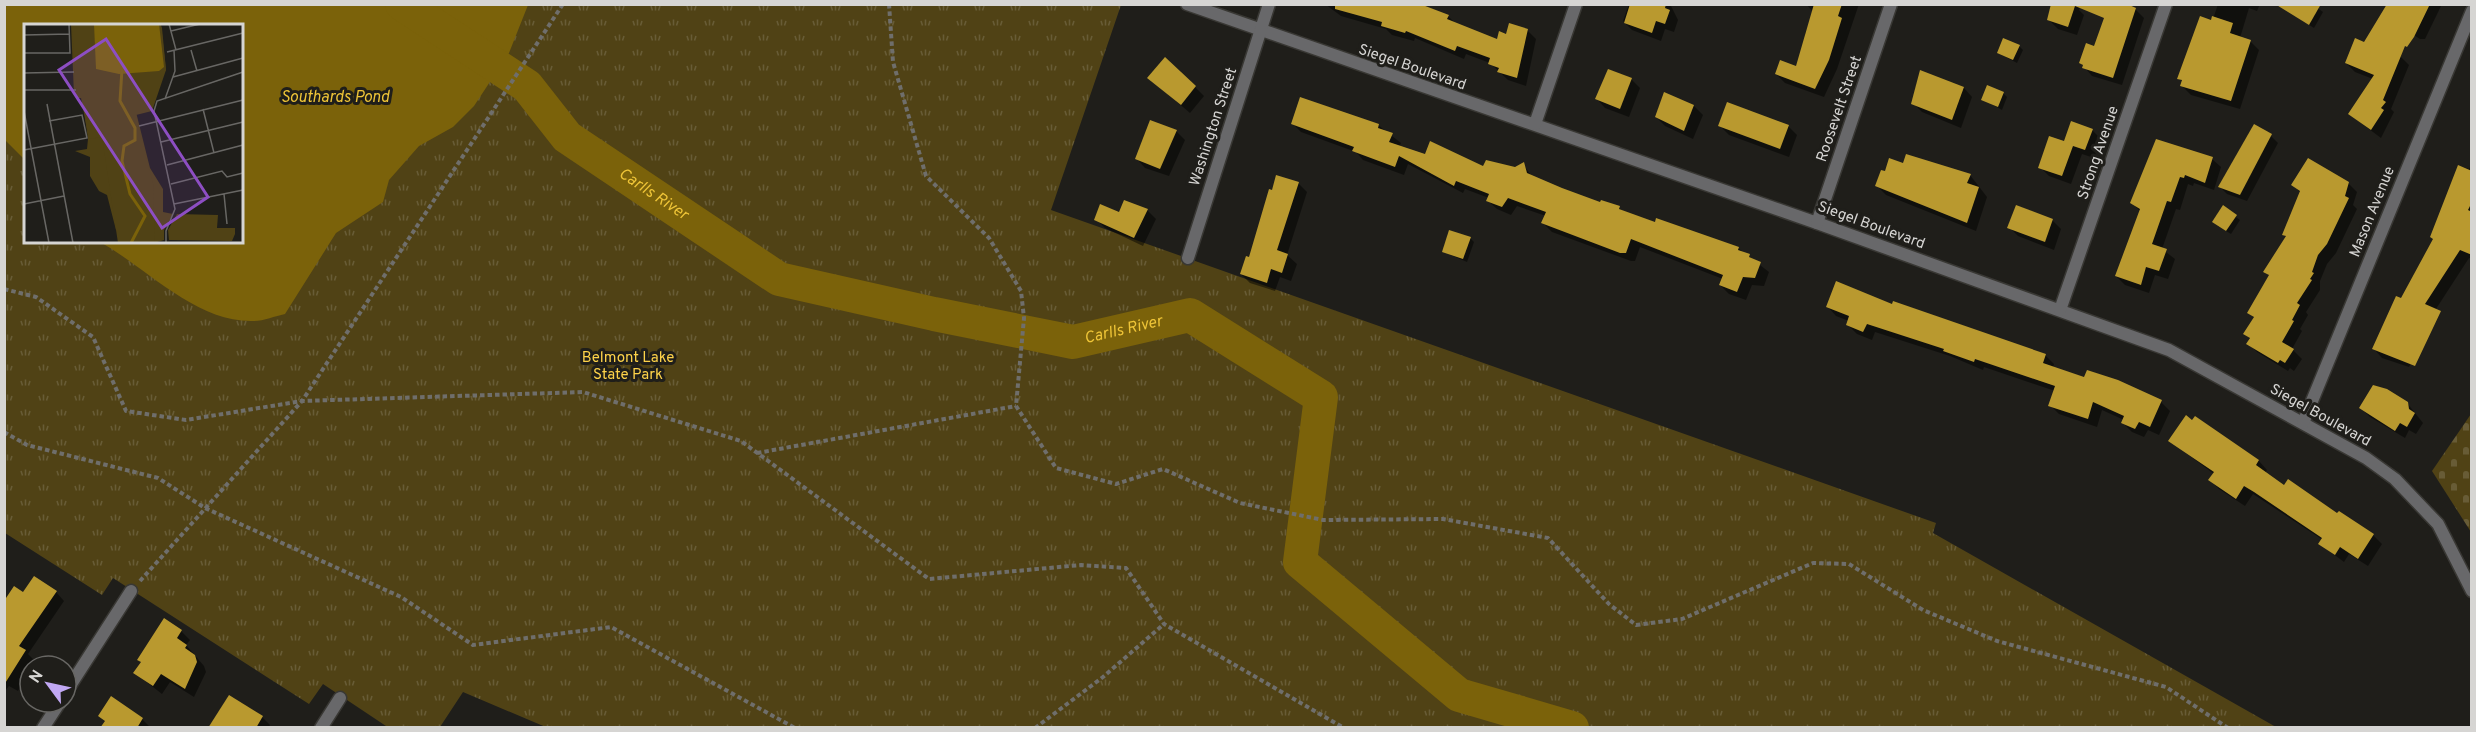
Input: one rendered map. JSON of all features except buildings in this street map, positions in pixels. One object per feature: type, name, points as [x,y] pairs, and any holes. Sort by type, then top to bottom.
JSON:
[{"type":"street","name":"Siegel Boulevard","points":[[1187,4],[1260,32],[1535,124],[1817,223],[2169,350],[2366,458],[2395,479],[2438,525],[2472,591]]},
{"type":"street","name":"Washington Street","points":[[1188,258],[1269,4]]},
{"type":"street","points":[[1535,124],[1576,4]]},
{"type":"street","name":"Roosevelt Street","points":[[1817,223],[1891,4]]},
{"type":"street","name":"Strong Avenue","points":[[2060,310],[2166,4]]},
{"type":"street","name":"Mason Avenue","points":[[2303,423],[2472,11]]},
{"type":"street","points":[[78,673],[131,591]]},
{"type":"street","points":[[321,728],[340,698]]},
{"type":"street","points":[[43,728],[52,714]]},
{"type":"path","points":[[131,591],[302,401],[563,4]]},
{"type":"path","points":[[890,4],[893,62],[926,176],[989,238],[1021,291],[1024,318],[1016,406],[1056,468],[1116,484],[1163,469],[1240,503],[1323,520],[1443,519],[1548,538],[1609,604],[1636,625],[1682,619],[1813,563],[1849,564],[1923,610],[1998,641],[2166,687],[2228,728]]},
{"type":"path","points":[[4,289],[36,297],[93,337],[126,411],[186,420],[302,401],[584,392],[741,441],[929,579],[1081,565],[1126,568],[1164,624],[1344,728]]},
{"type":"path","points":[[757,453],[1016,406]]},
{"type":"path","points":[[4,432],[27,445],[158,478],[205,508],[401,597],[473,645],[611,627],[787,726],[795,728]]},
{"type":"path","points":[[1035,728],[1103,677],[1164,624]]},
{"type":"green space","name":"Belmont Lake State Park","points":[[4,5],[1121,5],[1051,210],[1936,523],[1933,533],[2276,727],[548,728],[463,692],[440,727],[389,728],[323,684],[309,704],[113,578],[102,595],[5,533]]},
{"type":"green space","points":[[2471,414],[2471,532],[2432,471]]},
{"type":"water","name":"Southards Pond","points":[[5,4],[528,5],[509,53],[474,106],[453,127],[419,146],[389,180],[383,202],[336,233],[285,314],[266,319],[254,321],[233,319],[192,304],[102,243],[243,243],[243,24],[24,24],[24,159],[5,140]]},
{"type":"waterway","name":"Carlls River","points":[[402,4],[527,86],[567,137],[779,279],[1073,342],[1190,315],[1321,397],[1300,562],[1459,695],[1572,728]]}]
